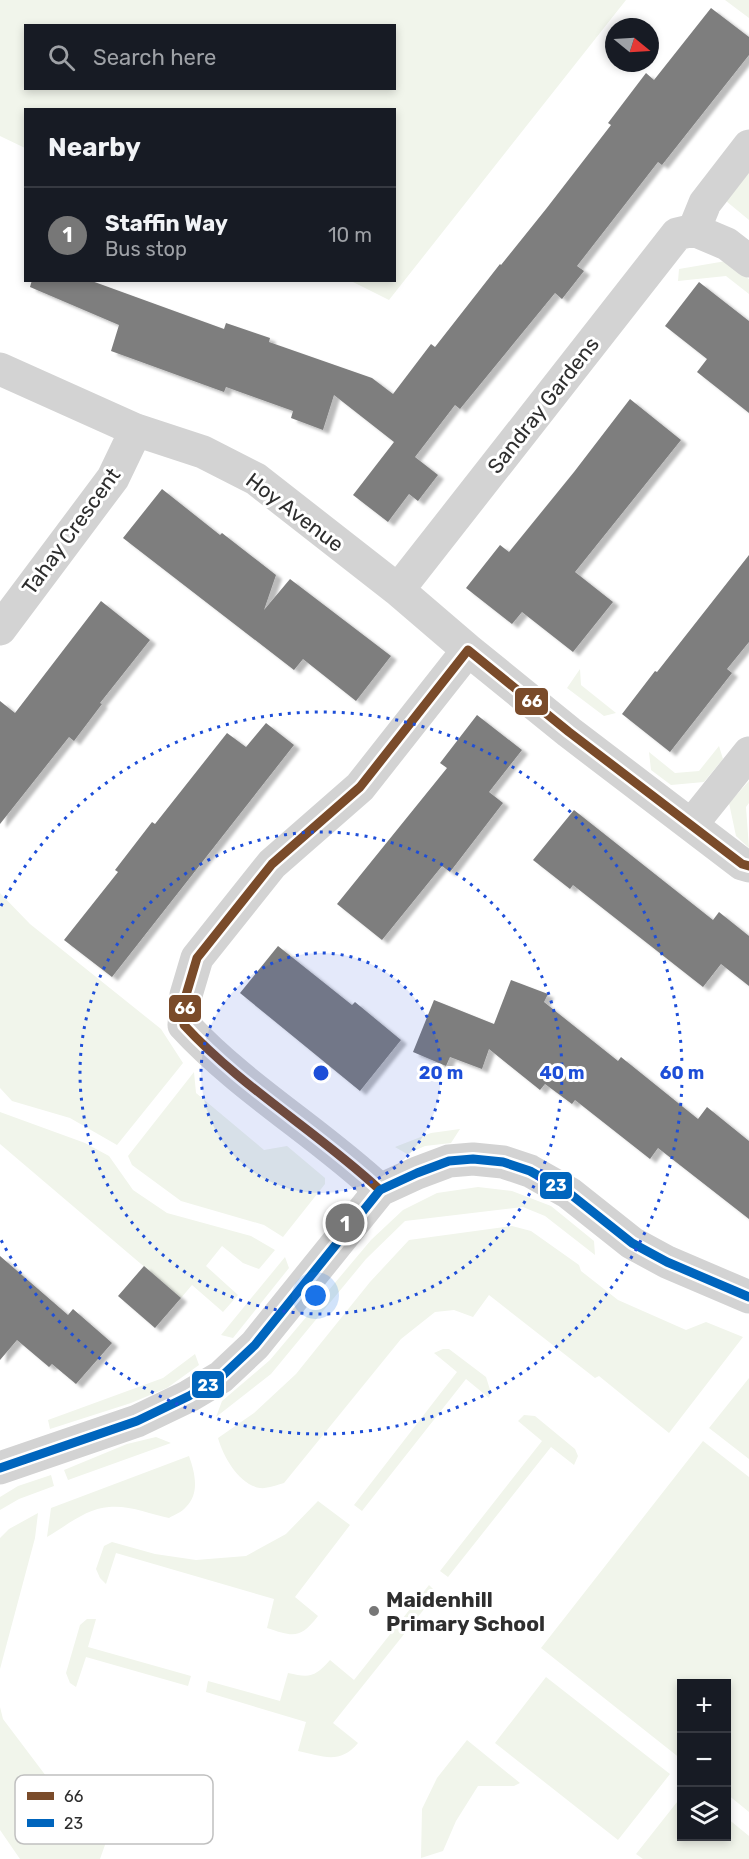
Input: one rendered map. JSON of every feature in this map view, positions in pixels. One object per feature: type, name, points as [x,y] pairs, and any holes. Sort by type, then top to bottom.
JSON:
[{"type":"street","points":[[749,146],[705,203],[694,230],[727,244],[749,261]]},
{"type":"street","name":"Sandray Gardens","points":[[398,590],[677,234],[694,230]]},
{"type":"street","name":"Hoy Avenue","points":[[0,369],[136,430],[203,452],[256,479],[398,590],[569,732],[742,864],[749,866]]},
{"type":"street","name":"Tahay Crescent","points":[[0,629],[113,478],[136,430]]},
{"type":"street","points":[[380,1190],[353,1165],[207,1050],[184,1025],[186,995],[197,958],[272,864],[360,787],[468,650]]},
{"type":"street","points":[[692,824],[749,753]]},
{"type":"street","points":[[0,1468],[137,1421],[189,1396],[221,1377],[255,1345],[380,1190],[449,1161],[473,1159],[503,1162],[530,1171],[553,1183],[632,1243],[667,1262],[749,1297]]},
{"type":"shaded area","points":[[0,0],[626,0],[612,18],[605,18],[605,27],[389,300],[353,282],[396,282],[396,108],[24,108],[24,148],[0,136]]},
{"type":"shaded area","points":[[725,0],[749,0],[749,18]]},
{"type":"shaded area","points":[[749,172],[749,220],[726,201]]},
{"type":"shaded area","points":[[726,261],[749,279],[749,294],[726,276],[678,281],[679,269]]},
{"type":"shaded area","points":[[580,669],[581,685],[616,713],[604,716],[567,688]]},
{"type":"shaded area","points":[[719,746],[723,759],[704,782],[671,785],[651,770],[649,752],[675,773],[699,771]]},
{"type":"shaded area","points":[[749,781],[749,803],[746,807],[749,848],[736,836],[729,803]]},
{"type":"shaded area","points":[[0,893],[30,924],[161,1029],[183,1063],[117,1145],[70,1118],[12,1101],[0,1088]]},
{"type":"shaded area","points":[[194,1072],[196,1093],[264,1150],[287,1146],[325,1178],[325,1184],[283,1237],[264,1225],[181,1201],[132,1165],[128,1156]]},
{"type":"shaded area","points":[[0,1112],[85,1143],[109,1156],[133,1190],[167,1213],[251,1236],[275,1250],[259,1269],[243,1263],[222,1246],[206,1266],[238,1295],[223,1312],[192,1285],[181,1298],[0,1144]]},
{"type":"shaded area","points":[[460,1129],[451,1143],[425,1146],[407,1154],[395,1147],[431,1133]]},
{"type":"shaded area","points":[[478,1187],[512,1191],[551,1206],[594,1241],[595,1255],[545,1216],[523,1207],[405,1221],[366,1259],[271,1374],[216,1417],[222,1401],[270,1360],[371,1240],[403,1210],[437,1193]]},
{"type":"shaded area","points":[[512,1226],[531,1231],[579,1265],[581,1271],[618,1300],[686,1330],[706,1322],[743,1337],[669,1433],[599,1376],[595,1378],[489,1295],[473,1317],[454,1310],[435,1312],[401,1339],[284,1483],[260,1488],[252,1486],[239,1476],[228,1461],[218,1438],[254,1413],[296,1374],[370,1282],[409,1240]]},
{"type":"shaded area","points":[[285,1257],[289,1268],[233,1338],[221,1335]]},
{"type":"shaded area","points":[[449,1349],[486,1377],[491,1393],[489,1398],[466,1379],[362,1511],[354,1505],[457,1372],[434,1353]]},
{"type":"shaded area","points":[[195,1354],[199,1365],[167,1388],[131,1403],[50,1429],[48,1420],[163,1378]]},
{"type":"shaded area","points":[[749,1378],[749,1459],[709,1428]]},
{"type":"shaded area","points":[[524,1415],[535,1416],[575,1449],[578,1456],[574,1465],[551,1447],[448,1577],[440,1571],[542,1441],[518,1421]]},
{"type":"shaded area","points":[[156,1437],[171,1443],[68,1480],[64,1470],[127,1444]]},
{"type":"shaded area","points":[[703,1441],[749,1477],[749,1812],[731,1797],[731,1679],[677,1679],[677,1756],[541,1648]]},
{"type":"shaded area","points":[[189,1456],[195,1489],[190,1501],[178,1513],[169,1518],[124,1507],[101,1508],[85,1514],[47,1537],[51,1508]]},
{"type":"shaded area","points":[[51,1475],[54,1486],[19,1499],[0,1510],[0,1497],[18,1486]]},
{"type":"shaded area","points":[[318,1501],[350,1525],[295,1597],[318,1616],[306,1629],[296,1634],[267,1628],[274,1599],[116,1553],[106,1584],[96,1569],[104,1546],[112,1542],[155,1554],[196,1560],[246,1556],[286,1534]]},
{"type":"shaded area","points":[[38,1513],[35,1538],[0,1669],[0,1538],[9,1529]]},
{"type":"shaded area","points":[[429,1585],[437,1593],[333,1723],[358,1743],[344,1754],[330,1757],[298,1751],[306,1722],[206,1692],[208,1681],[280,1701],[288,1673],[312,1675],[330,1660],[354,1680]]},
{"type":"shaded area","points":[[87,1619],[96,1619],[88,1647],[191,1676],[188,1686],[86,1657],[76,1687],[70,1683],[66,1673],[80,1625]]},
{"type":"shaded area","points":[[546,1677],[670,1774],[618,1840],[495,1743]]},
{"type":"shaded area","points":[[0,1707],[3,1719],[45,1775],[15,1775],[15,1844],[105,1844],[100,1859],[20,1859],[0,1830]]},
{"type":"shaded area","points":[[467,1740],[520,1783],[514,1786],[478,1786],[456,1821],[443,1851],[421,1858],[422,1809],[437,1778]]},
{"type":"shaded area","points":[[677,1802],[677,1841],[731,1841],[731,1821],[749,1836],[749,1859],[643,1859],[636,1854]]},
{"type":"building","points":[[711,8],[749,37],[749,55],[662,165],[658,162],[577,266],[584,271],[562,299],[555,293],[460,409],[455,405],[415,457],[438,475],[418,501],[409,494],[388,522],[353,495],[394,442],[334,395],[323,430],[291,418],[293,411],[226,387],[224,392],[111,351],[119,325],[30,287],[31,282],[95,282],[224,329],[226,323],[270,338],[269,342],[372,378],[393,394],[431,344],[435,347],[546,209],[611,125],[608,123],[646,73],[654,80]]},
{"type":"building","points":[[699,282],[749,321],[749,413],[697,372],[707,359],[665,326]]},
{"type":"building","points":[[630,399],[681,440],[575,572],[613,602],[573,652],[522,612],[512,624],[466,588],[500,545],[509,552]]},
{"type":"building","points":[[162,489],[276,575],[264,610],[290,579],[391,656],[356,701],[303,659],[294,670],[123,538]]},
{"type":"building","points":[[749,555],[749,642],[727,669],[732,673],[670,752],[622,714]]},
{"type":"building","points":[[101,601],[150,640],[100,703],[102,704],[74,741],[69,737],[0,824],[0,701],[15,713]]},
{"type":"building","points":[[477,715],[522,750],[489,792],[503,803],[450,872],[442,866],[382,940],[337,904],[447,768],[440,763]]},
{"type":"building","points":[[266,723],[294,745],[112,977],[64,940],[118,872],[115,870],[152,822],[155,824],[227,733],[246,747]]},
{"type":"building","points":[[574,810],[713,920],[719,912],[749,936],[749,986],[721,964],[703,987],[573,885],[570,889],[533,860]]},
{"type":"building","points":[[278,946],[352,1005],[355,1002],[401,1040],[360,1091],[240,993]]},
{"type":"building","points":[[511,980],[548,994],[544,1002],[618,1061],[621,1057],[698,1119],[707,1107],[749,1141],[749,1219],[658,1148],[650,1159],[575,1100],[572,1104],[545,1084],[540,1090],[489,1049],[482,1069],[450,1057],[446,1066],[413,1052],[434,1000],[494,1024]]},
{"type":"building","points":[[0,1256],[68,1315],[73,1309],[112,1343],[76,1384],[52,1364],[49,1367],[17,1340],[0,1360]]},
{"type":"building","points":[[144,1266],[181,1298],[155,1328],[118,1296]]},
{"type":"transit line","name":"66","points":[[380,1190],[230,1069],[184,1025],[186,995],[197,958],[272,864],[360,787],[468,650],[569,732],[742,864],[749,866]]},
{"type":"transit line","name":"23","points":[[0,1468],[137,1421],[189,1396],[221,1377],[255,1345],[380,1190],[449,1161],[473,1159],[503,1162],[530,1171],[569,1193],[632,1243],[667,1262],[749,1297]]},
{"type":"place","name":"Staffin Way","points":[[345,1223]]},
{"type":"place","name":"Maidenhill Primary School","points":[[374,1611]]}]
